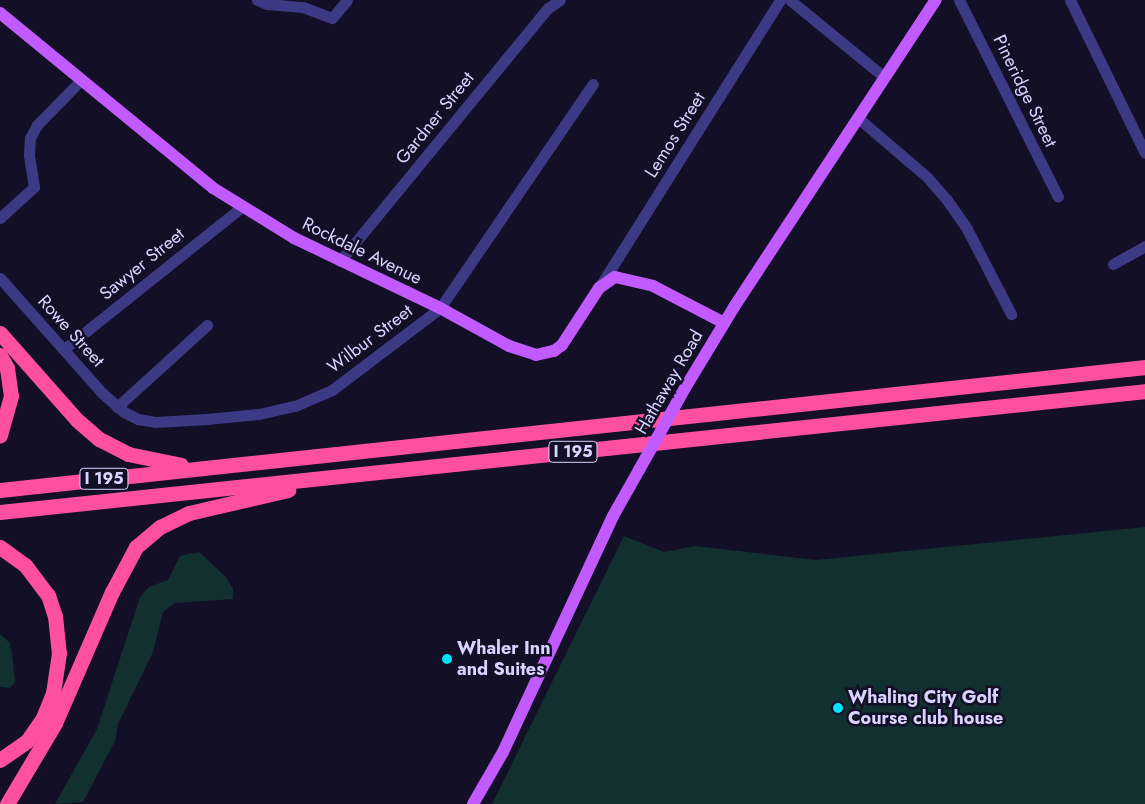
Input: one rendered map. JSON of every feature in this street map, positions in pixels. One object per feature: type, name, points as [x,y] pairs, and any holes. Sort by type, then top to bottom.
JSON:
[{"type":"highway","points":[[0,333],[70,413],[99,439],[144,459],[207,468]]},
{"type":"highway","points":[[0,355],[7,368],[11,396],[0,435]]},
{"type":"highway","name":"I 195","points":[[0,490],[1145,367]]},
{"type":"highway","name":"I 195","points":[[0,512],[1145,391]]},
{"type":"highway","points":[[6,804],[55,723],[119,578],[143,540],[160,527],[189,513],[345,476]]},
{"type":"highway","points":[[0,547],[25,565],[48,595],[55,616],[59,653],[55,686],[43,718],[27,741],[0,760]]},
{"type":"main road","name":"Hathaway Road","points":[[473,804],[503,752],[609,524],[685,388],[724,323],[936,0]]},
{"type":"main road","name":"Rockdale Avenue","points":[[0,13],[186,168],[242,206],[340,261],[440,308],[508,346],[543,355],[562,344],[599,288]]},
{"type":"main road","points":[[599,288],[615,277],[633,279],[693,305],[724,323]]},
{"type":"street","points":[[257,0],[267,4],[303,7],[332,18],[347,0]]},
{"type":"street","name":"Gardner Street","points":[[340,261],[545,4],[560,0]]},
{"type":"street","name":"Lemos Street","points":[[599,288],[780,0]]},
{"type":"street","points":[[790,0],[884,77]]},
{"type":"street","name":"Pineridge Street","points":[[960,0],[1058,197]]},
{"type":"street","points":[[1070,0],[1145,153]]},
{"type":"street","points":[[0,218],[34,187],[29,155],[30,138],[37,125],[80,80]]},
{"type":"street","name":"Wilbur Street","points":[[117,407],[138,419],[155,422],[241,416],[295,406],[332,390],[440,308],[593,84]]},
{"type":"street","points":[[858,118],[926,177],[947,200],[967,229],[1010,314]]},
{"type":"street","name":"Sawyer Street","points":[[64,349],[242,206]]},
{"type":"street","points":[[1113,264],[1145,246]]},
{"type":"street","name":"Rowe Street","points":[[0,278],[117,407]]},
{"type":"street","points":[[117,407],[206,325]]},
{"type":"green space","points":[[1145,527],[1145,804],[492,804],[624,536],[664,552],[695,546],[816,560]]},
{"type":"green space","points":[[199,552],[226,577],[233,589],[233,599],[175,603],[163,612],[153,652],[118,724],[115,741],[83,802],[55,804],[97,729],[140,597],[149,587],[168,580],[180,556]]},
{"type":"green space","points":[[0,634],[10,643],[12,653],[15,682],[10,688],[0,687]]},
{"type":"place","name":"Whaler Inn and Suites","points":[[447,659]]},
{"type":"place","name":"Whaling City Golf Course club house","points":[[838,708]]}]
